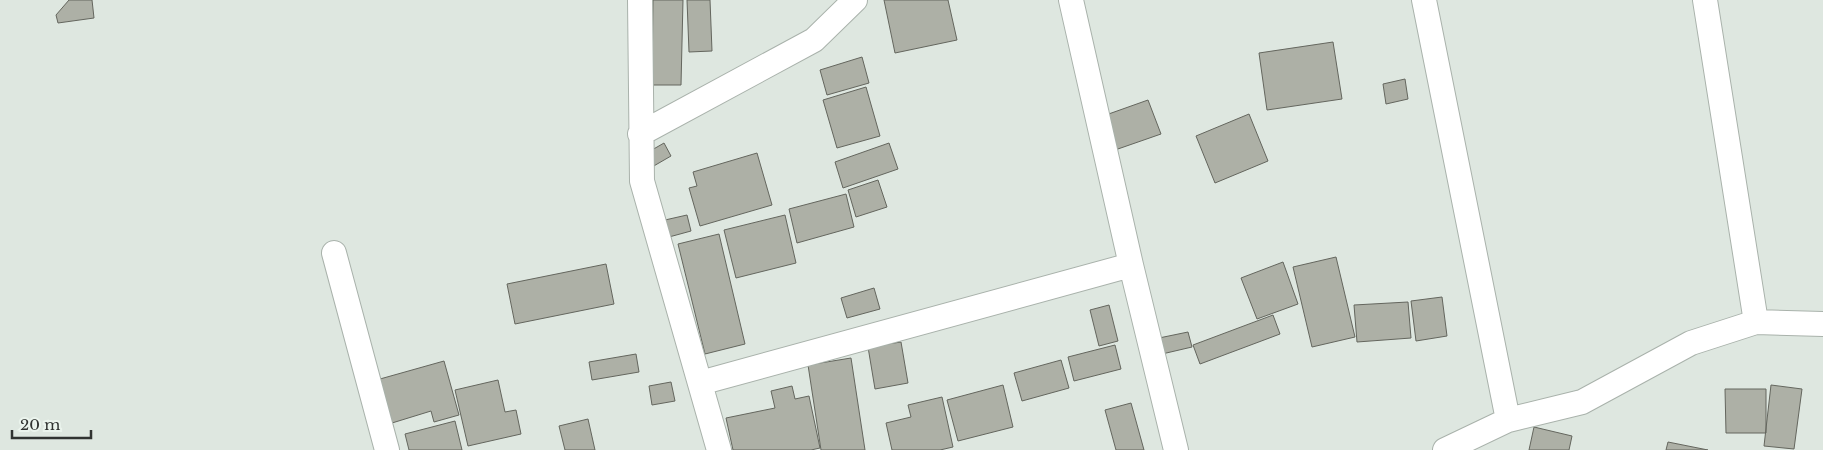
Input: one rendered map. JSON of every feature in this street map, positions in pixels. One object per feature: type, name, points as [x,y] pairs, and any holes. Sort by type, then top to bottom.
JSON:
[{"type":"street","points":[[640,0],[642,181],[719,450]]},
{"type":"street","points":[[640,134],[814,40],[855,0]]},
{"type":"street","points":[[1071,0],[1131,265],[1176,450]]},
{"type":"street","points":[[1424,0],[1508,420]]},
{"type":"street","points":[[1705,0],[1756,322]]},
{"type":"street","points":[[334,253],[387,450]]},
{"type":"street","points":[[700,383],[1131,265]]},
{"type":"street","points":[[1451,449],[1508,420],[1582,402],[1691,343],[1756,322],[1823,324]]},
{"type":"building","points":[[69,0],[92,0],[94,18],[58,23],[56,15]]},
{"type":"building","points":[[653,0],[683,0],[681,85],[652,85]]},
{"type":"building","points":[[687,0],[710,0],[712,51],[689,52]]},
{"type":"building","points":[[884,0],[948,0],[957,40],[895,53]]},
{"type":"building","points":[[1333,42],[1342,99],[1267,110],[1259,53]]},
{"type":"building","points":[[862,57],[869,83],[827,95],[820,70]]},
{"type":"building","points":[[1405,79],[1408,99],[1386,104],[1383,84]]},
{"type":"building","points":[[866,87],[880,136],[837,148],[823,100]]},
{"type":"building","points":[[1148,100],[1161,134],[1115,150],[1103,116]]},
{"type":"building","points":[[1249,114],[1268,161],[1215,183],[1196,136]]},
{"type":"building","points":[[664,143],[671,156],[652,167],[645,154]]},
{"type":"building","points":[[889,143],[898,169],[843,188],[835,162]]},
{"type":"building","points":[[757,153],[772,205],[700,226],[689,188],[697,186],[693,172]]},
{"type":"building","points":[[878,180],[887,207],[856,217],[848,190]]},
{"type":"building","points":[[846,194],[854,227],[797,243],[789,209]]},
{"type":"building","points":[[687,215],[691,231],[669,237],[665,220]]},
{"type":"building","points":[[785,215],[796,263],[736,278],[724,230]]},
{"type":"building","points":[[719,234],[745,344],[705,354],[678,244]]},
{"type":"building","points":[[1336,257],[1355,337],[1312,347],[1293,267]]},
{"type":"building","points":[[1283,262],[1298,304],[1257,319],[1241,278]]},
{"type":"building","points":[[606,264],[614,304],[515,324],[507,284]]},
{"type":"building","points":[[874,288],[880,309],[847,318],[841,298]]},
{"type":"building","points":[[1442,297],[1447,336],[1416,341],[1411,301]]},
{"type":"building","points":[[1408,302],[1411,338],[1357,342],[1354,305]]},
{"type":"building","points":[[1109,305],[1118,341],[1099,346],[1090,310]]},
{"type":"building","points":[[1273,315],[1280,334],[1200,364],[1193,345]]},
{"type":"building","points":[[1188,332],[1192,347],[1162,354],[1159,338]]},
{"type":"building","points":[[901,342],[908,383],[875,389],[868,347]]},
{"type":"building","points":[[1115,345],[1121,369],[1074,381],[1068,357]]},
{"type":"building","points":[[636,354],[639,372],[592,380],[589,362]]},
{"type":"building","points":[[851,358],[865,450],[821,450],[808,365]]},
{"type":"building","points":[[1061,360],[1069,388],[1022,401],[1014,373]]},
{"type":"building","points":[[444,361],[459,415],[434,422],[431,411],[392,423],[380,379]]},
{"type":"building","points":[[498,380],[505,412],[516,410],[521,434],[468,446],[455,390]]},
{"type":"building","points":[[671,382],[675,401],[652,405],[649,386]]},
{"type":"building","points":[[1003,385],[1013,427],[958,441],[947,400]]},
{"type":"building","points":[[1771,385],[1802,389],[1794,449],[1764,446]]},
{"type":"building","points":[[792,386],[795,399],[809,396],[820,448],[811,450],[733,450],[726,418],[775,408],[771,391]]},
{"type":"building","points":[[1725,389],[1766,389],[1766,433],[1726,433]]},
{"type":"building","points":[[942,397],[953,447],[940,450],[892,450],[886,423],[911,417],[908,405]]},
{"type":"building","points":[[1131,403],[1144,450],[1116,450],[1105,410]]},
{"type":"building","points":[[588,419],[595,450],[565,450],[559,426]]},
{"type":"building","points":[[455,421],[462,450],[409,450],[405,434]]},
{"type":"building","points":[[1534,427],[1572,436],[1569,450],[1529,450]]},
{"type":"building","points":[[1668,442],[1708,450],[1666,450]]}]
